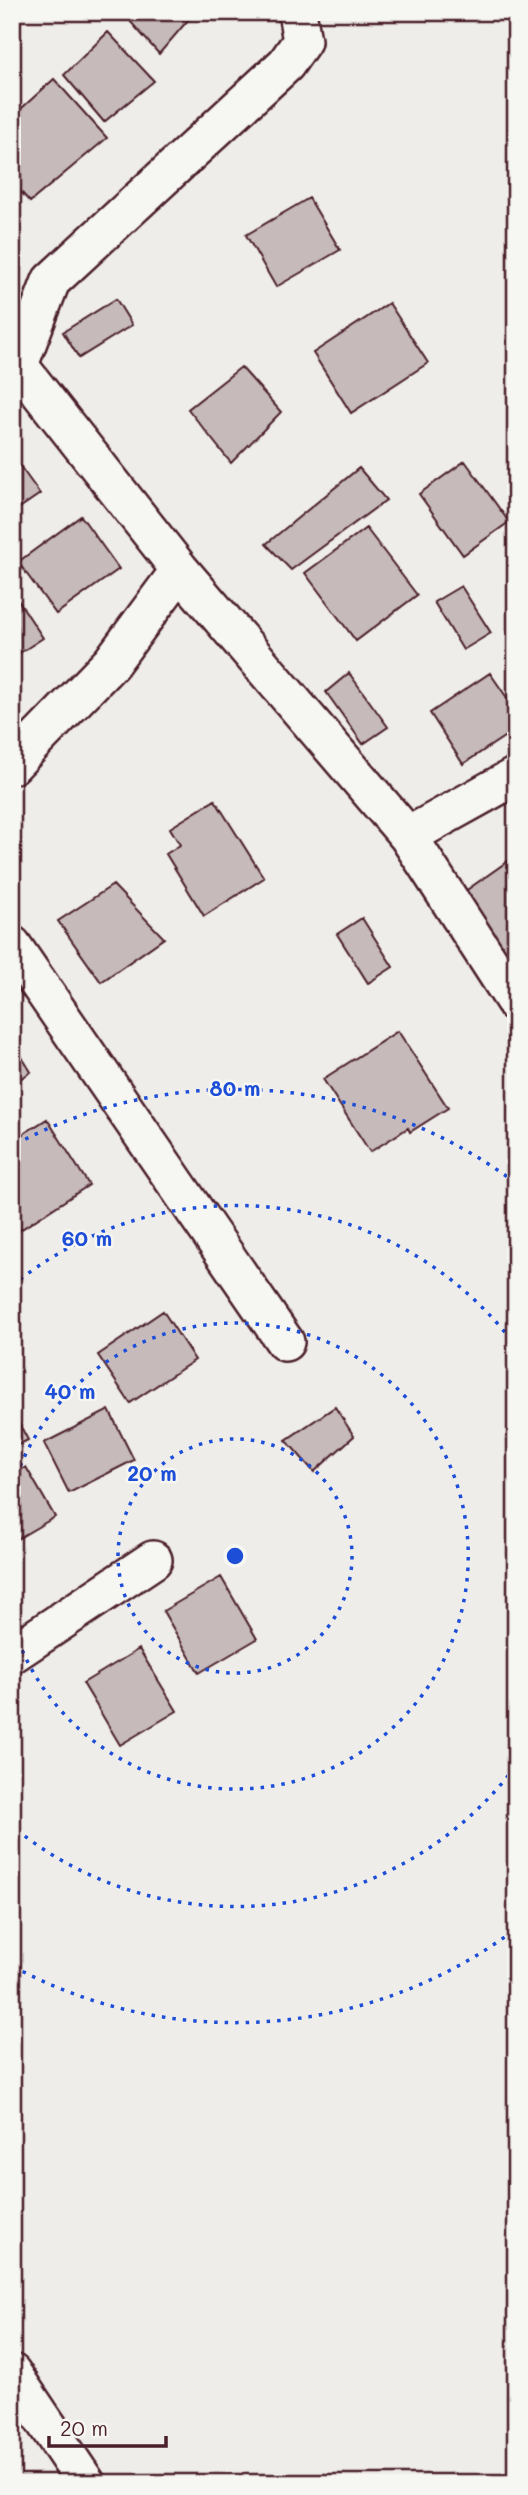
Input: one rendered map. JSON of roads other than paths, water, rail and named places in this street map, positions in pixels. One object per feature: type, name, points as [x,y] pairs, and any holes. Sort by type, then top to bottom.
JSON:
[{"type":"street","points":[[296,12],[302,41],[286,64],[51,281],[14,364],[180,570],[408,836],[516,1003]]},
{"type":"street","points":[[12,765],[111,663],[180,570]]},
{"type":"street","points":[[408,836],[516,776]]},
{"type":"street","points":[[12,945],[285,1342]]},
{"type":"street","points":[[12,1654],[153,1560]]},
{"type":"street","points":[[12,2373],[86,2483]]}]
